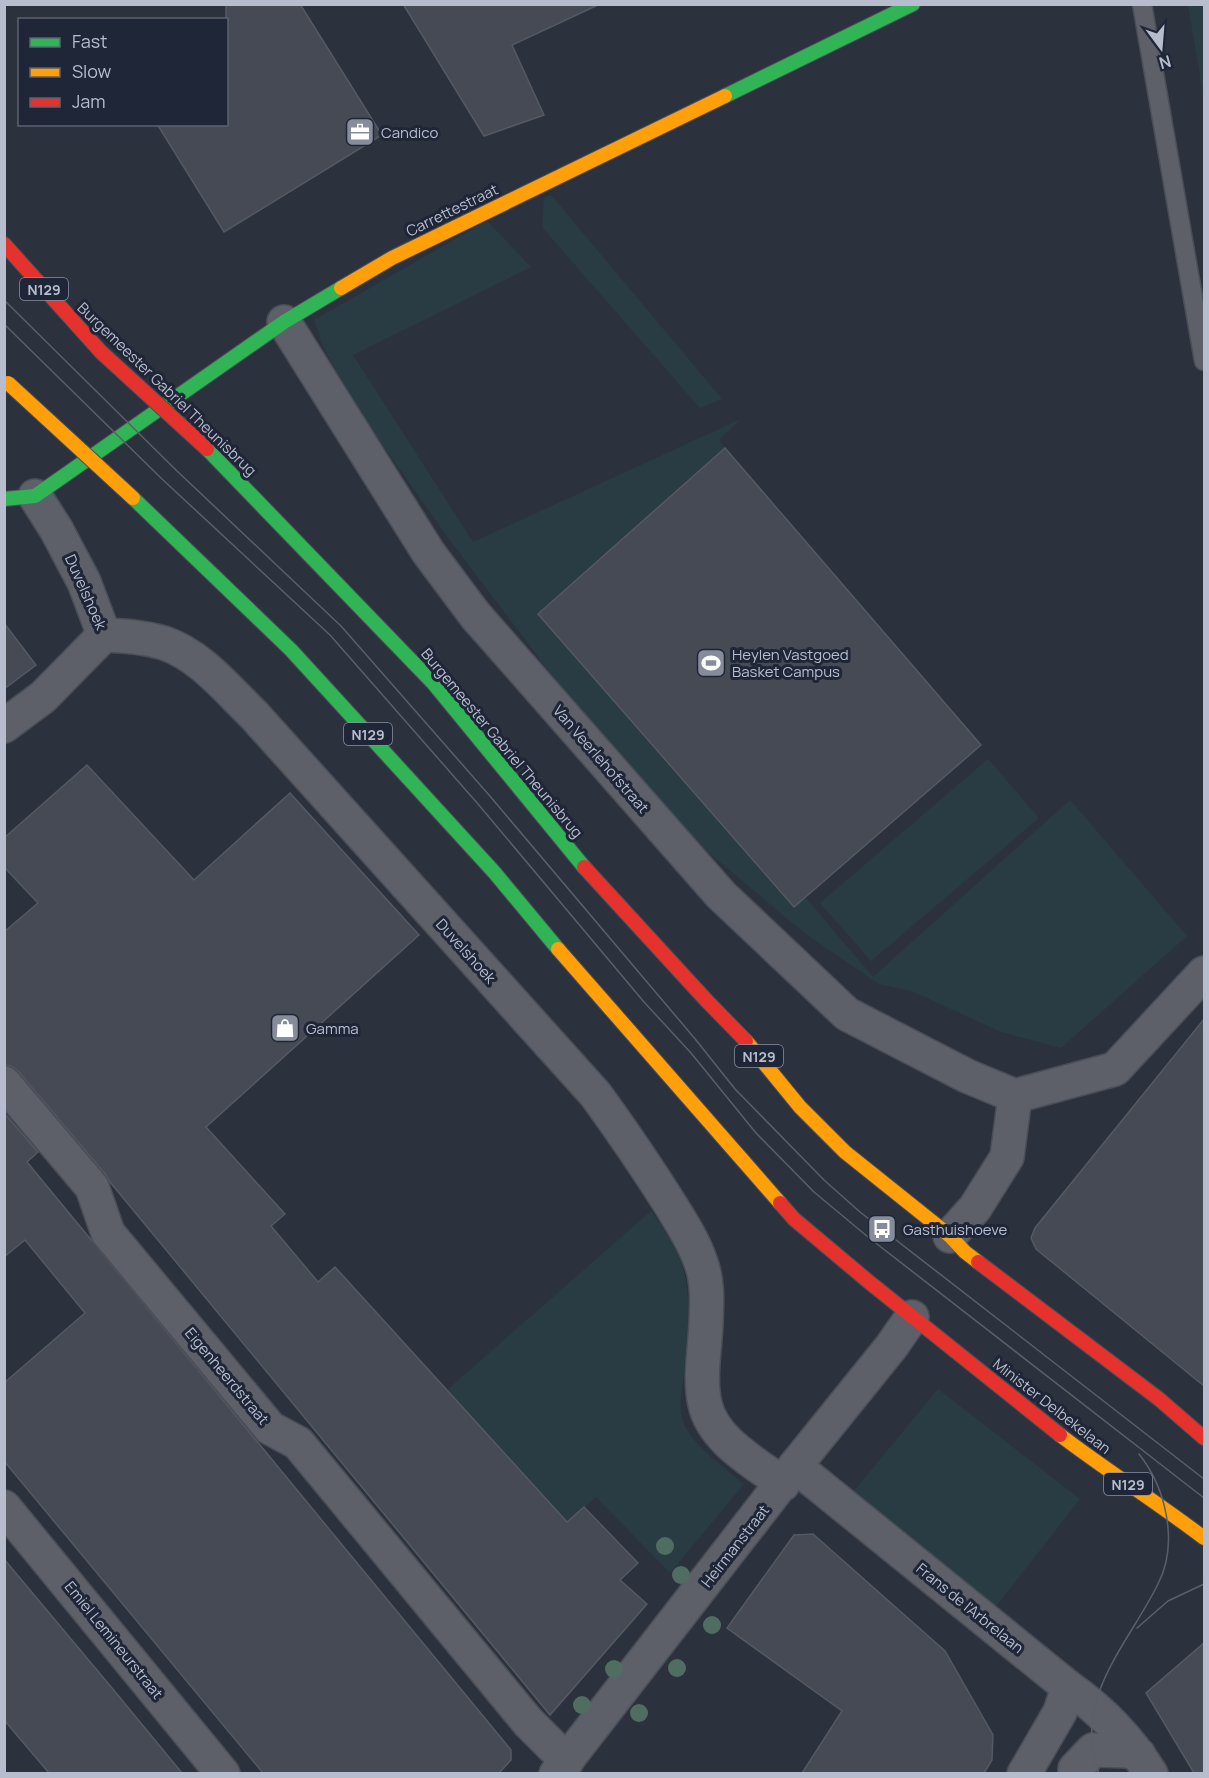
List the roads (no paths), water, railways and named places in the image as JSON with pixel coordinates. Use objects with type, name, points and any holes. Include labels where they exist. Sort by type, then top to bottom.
[{"type":"main road","name":"Carrettestraat","points":[[20,497],[284,322],[392,258],[913,4]]},
{"type":"main road","name":"Burgemeester Gabriel Theunisbrug","points":[[4,244],[101,352],[207,449],[434,684],[580,863],[744,1038],[800,1107],[845,1152],[950,1236]]},
{"type":"main road","name":"N129","points":[[6,382],[133,498],[291,650],[494,873],[587,984],[794,1219],[912,1317]]},
{"type":"main road","name":"N129","points":[[950,1236],[965,1252],[1159,1399],[1204,1438]]},
{"type":"main road","name":"Minister Delbekelaan","points":[[912,1317],[1106,1470],[1166,1508],[1204,1538]]},
{"type":"street","name":"Van Veerlehofstraat","points":[[284,322],[428,552],[475,615],[721,895],[847,1014],[967,1076],[1015,1096]]},
{"type":"street","name":"Duvelshoek","points":[[20,497],[56,529],[84,582],[104,635],[138,637],[166,644],[187,655],[212,675],[254,715],[596,1095],[639,1154],[693,1242],[701,1261],[706,1281],[707,1300],[703,1386],[705,1406],[714,1425],[728,1442],[789,1475]]},
{"type":"street","points":[[4,726],[44,697],[104,635]]},
{"type":"street","points":[[950,1236],[975,1208],[1007,1157],[1015,1096],[1115,1069],[1204,973]]},
{"type":"street","name":"Eigenheerdstraat","points":[[4,1083],[92,1186],[108,1233],[270,1428],[298,1443],[528,1722],[561,1767]]},
{"type":"street","name":"Heirmanstraat","points":[[561,1767],[891,1347],[912,1317]]},
{"type":"street","name":"Frans de l'Arbrelaan","points":[[789,1475],[1099,1710],[1145,1764]]},
{"type":"street","name":"Emiel Lemineurstraat","points":[[4,1508],[224,1773]]},
{"type":"street","points":[[1024,1773],[1060,1712],[1068,1688]]},
{"type":"street","name":"Frans de l'Arbrelaan","points":[[1075,1773],[1075,1769],[1093,1750],[1128,1751],[1145,1764]]},
{"type":"lane","points":[[1142,4],[1204,361]]},
{"type":"tram line","points":[[4,300],[177,471],[341,626],[489,795],[735,1089],[824,1180],[860,1212],[1204,1479]]},
{"type":"tram line","points":[[4,324],[162,479],[330,635],[478,804],[644,1002],[691,1053],[756,1133],[814,1192],[868,1237],[1204,1498]]},
{"type":"tram line","points":[[1099,1774],[1092,1747],[1092,1721],[1097,1697],[1119,1651],[1158,1584],[1168,1551],[1166,1516],[1162,1499],[1156,1483],[1139,1454]]},
{"type":"tram line","points":[[1137,1628],[1168,1601],[1204,1584]]},
{"type":"place","name":"Candico","points":[[360,132]]},
{"type":"place","name":"Heylen Vastgoed Basket Campus","points":[[711,663]]},
{"type":"place","name":"Gamma","points":[[285,1028]]},
{"type":"place","name":"Gasthuishoeve","points":[[882,1229]]}]
